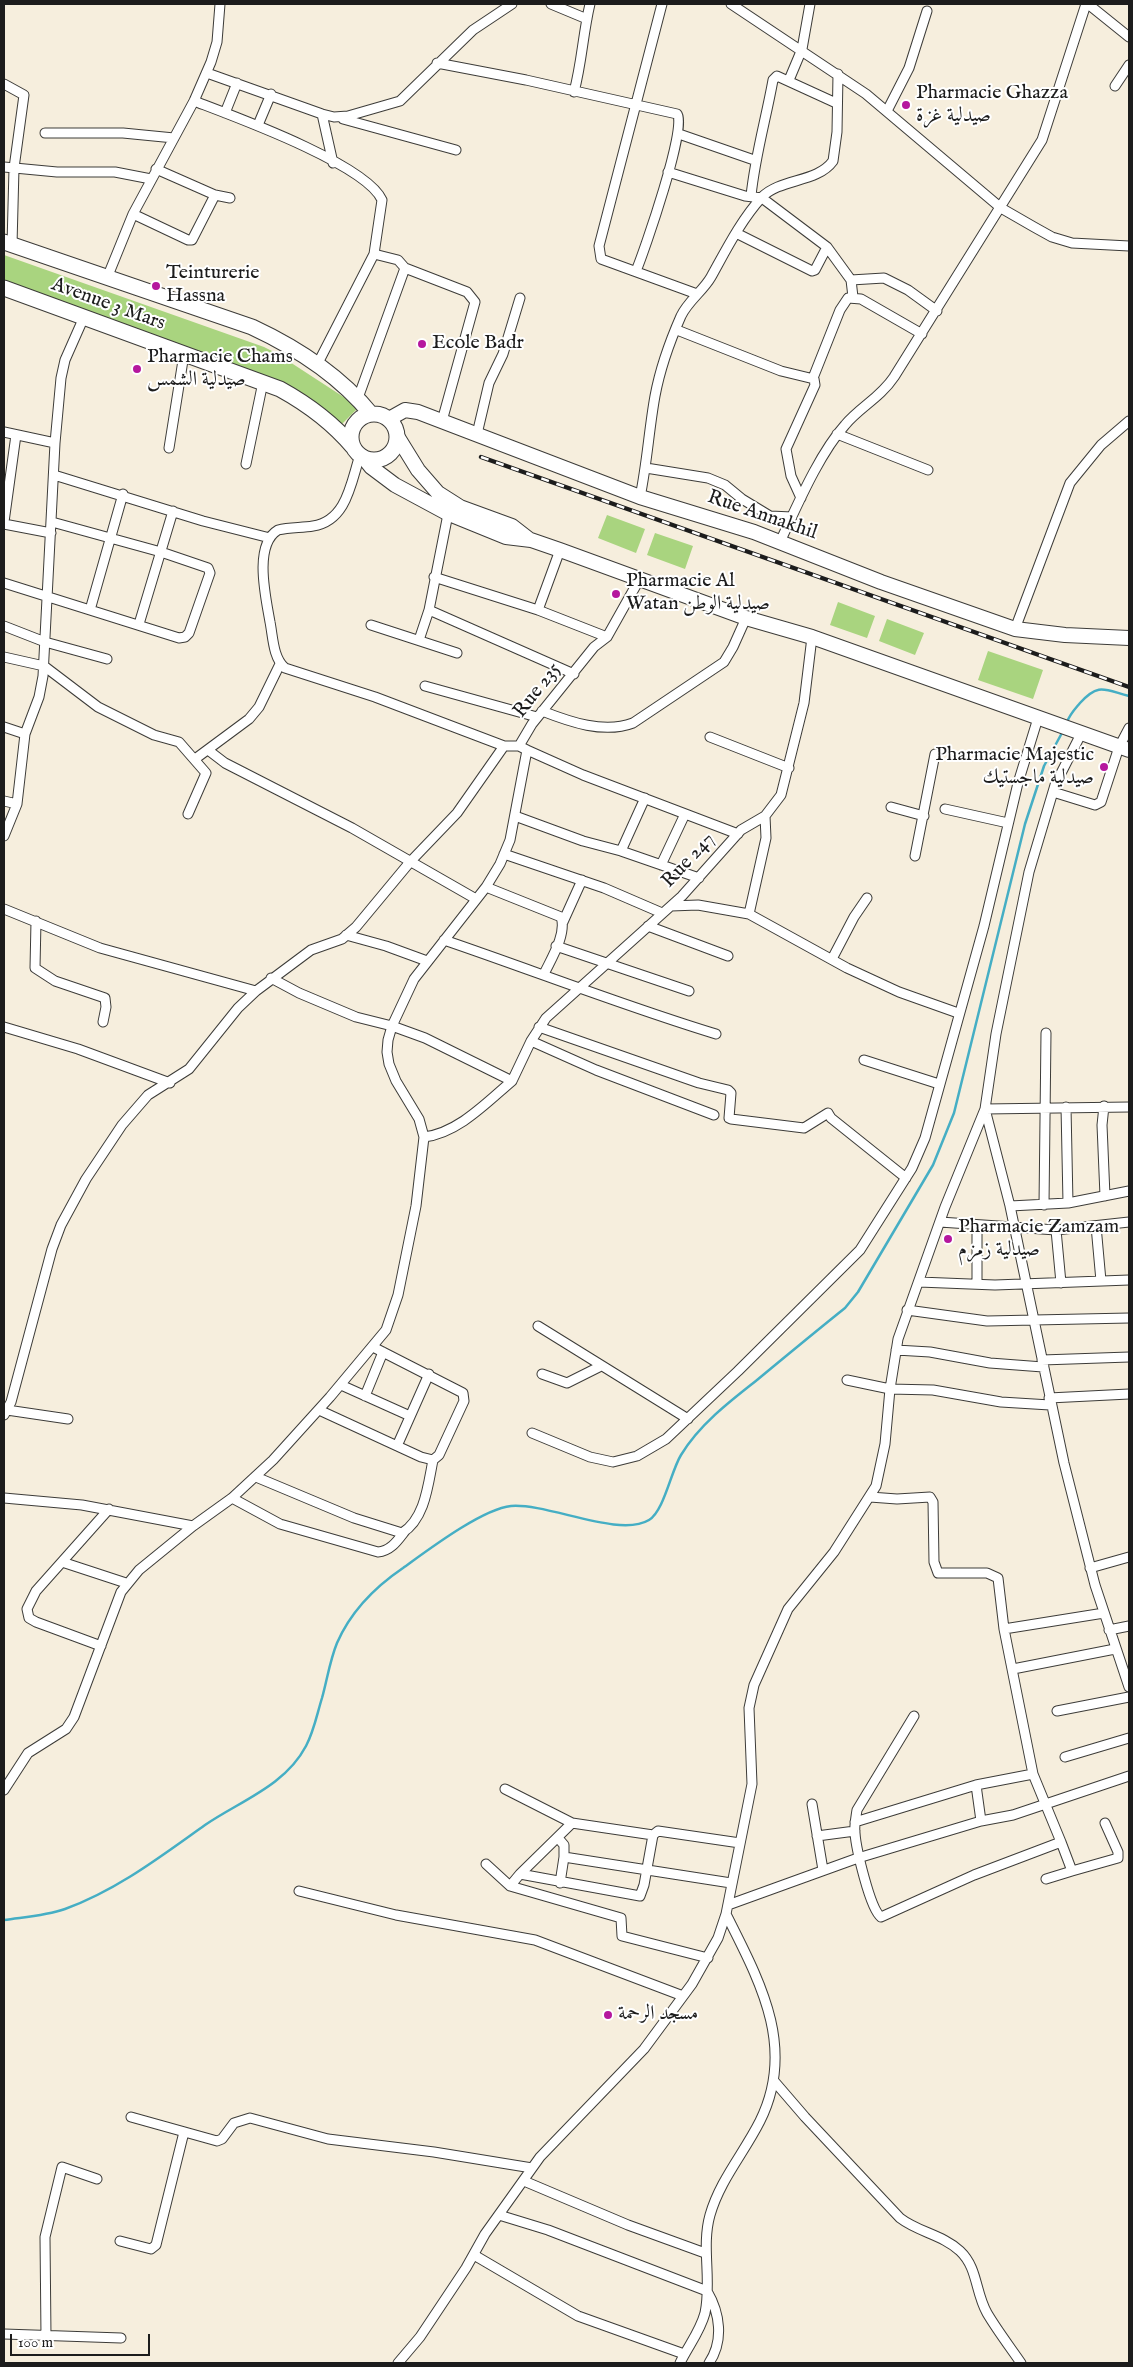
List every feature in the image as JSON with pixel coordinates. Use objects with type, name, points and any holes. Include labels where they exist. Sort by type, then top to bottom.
[{"type":"main road","name":"Avenue 3 Mars","points":[[8,243],[252,328],[292,347],[317,364],[358,398],[371,414]]},
{"type":"main road","name":"Avenue 3 Mars","points":[[4,288],[263,382],[307,404],[338,429],[359,453]]},
{"type":"main road","name":"Rue Annakhil","points":[[389,420],[400,412],[411,410],[640,498],[780,542],[881,582],[1015,629],[1065,635],[1129,638]]},
{"type":"main road","points":[[449,508],[429,483],[397,436],[389,420],[381,415],[371,414],[355,423],[351,435],[359,453],[371,466],[395,485],[449,508],[506,537],[531,540],[746,618],[812,637],[1124,749]]},
{"type":"main road","points":[[359,453],[378,459],[386,456],[392,451],[397,436]]},
{"type":"street","points":[[107,278],[151,179],[194,101],[207,73],[217,42],[220,4]]},
{"type":"street","points":[[551,4],[587,19]]},
{"type":"street","points":[[574,92],[582,63],[590,4]]},
{"type":"street","points":[[662,4],[635,105],[599,255],[601,259],[697,294]]},
{"type":"street","points":[[731,4],[802,49],[887,111],[1001,208],[1062,241],[1088,246],[1129,246]]},
{"type":"street","points":[[789,80],[802,49],[810,4]]},
{"type":"street","points":[[780,542],[801,498],[837,434],[845,424],[886,389],[937,311],[1042,140],[1087,4],[1129,37]]},
{"type":"street","points":[[334,117],[362,113],[400,101],[473,30],[505,5]]},
{"type":"street","points":[[887,111],[909,68],[927,11]]},
{"type":"street","points":[[437,63],[675,112],[680,117],[679,134],[636,271]]},
{"type":"street","points":[[1115,86],[1129,65]]},
{"type":"street","points":[[207,73],[271,94],[322,114],[456,150]]},
{"type":"street","points":[[640,498],[646,468],[655,395],[667,352],[677,330],[681,315],[710,280],[736,233],[762,198],[770,190],[821,171],[830,165],[836,148],[838,74]]},
{"type":"street","points":[[751,196],[754,160],[767,114],[773,80],[777,76],[789,80],[836,103]]},
{"type":"street","points":[[225,113],[237,83]]},
{"type":"street","points":[[4,84],[24,95],[14,168],[8,243]]},
{"type":"street","points":[[258,125],[271,94]]},
{"type":"street","points":[[194,101],[279,133],[362,179],[379,194],[382,200],[374,254],[317,364]]},
{"type":"street","points":[[322,114],[333,163]]},
{"type":"street","points":[[45,133],[123,133],[174,138]]},
{"type":"street","points":[[679,134],[754,160]]},
{"type":"street","points":[[4,167],[57,172],[115,172],[151,179]]},
{"type":"street","points":[[156,170],[216,195],[230,198]]},
{"type":"street","points":[[668,172],[762,198],[827,247],[851,280],[853,297]]},
{"type":"street","points":[[134,214],[188,240],[192,240],[216,195]]},
{"type":"street","points":[[736,233],[812,271],[815,270],[827,247]]},
{"type":"street","points":[[374,254],[398,260],[405,268],[467,292],[475,302],[442,421]]},
{"type":"street","points":[[358,398],[405,268]]},
{"type":"street","points":[[851,280],[884,278],[908,290],[937,311]]},
{"type":"street","points":[[801,498],[791,476],[786,449],[815,385],[813,378],[842,304],[848,298],[853,297],[922,334]]},
{"type":"street","points":[[477,434],[490,383],[504,354],[520,298]]},
{"type":"street","points":[[4,836],[16,804],[25,734],[39,697],[44,666],[56,443],[65,360],[84,317]]},
{"type":"street","points":[[677,330],[781,371],[813,378]]},
{"type":"street","points":[[169,448],[184,354]]},
{"type":"street","points":[[246,464],[263,382]]},
{"type":"street","points":[[1015,629],[1070,483],[1101,445],[1129,421]]},
{"type":"street","points":[[4,432],[56,443]]},
{"type":"street","points":[[837,434],[928,470]]},
{"type":"street","points":[[16,435],[4,523],[51,533]]},
{"type":"street","points":[[68,1419],[5,1413],[49,1257],[61,1225],[86,1179],[122,1125],[148,1095],[170,1083],[189,1069],[238,1008],[256,990],[311,950],[338,941],[362,922],[410,862],[456,813],[504,746],[375,697],[286,668],[280,664],[276,655],[264,580],[264,554],[270,538],[278,530],[314,526],[333,519],[344,505],[359,453]]},
{"type":"street","points":[[646,468],[708,478],[725,485],[749,504],[770,516],[792,517]]},
{"type":"street","points":[[54,475],[270,538]]},
{"type":"street","points":[[90,610],[112,538],[122,494]]},
{"type":"street","points":[[419,640],[429,610],[449,508]]},
{"type":"street","points":[[140,624],[173,511]]},
{"type":"street","points":[[4,583],[48,598],[140,624],[179,638],[185,638],[189,633],[210,573],[204,565],[52,522]]},
{"type":"street","points":[[538,610],[560,550]]},
{"type":"street","points":[[434,577],[538,610],[607,637]]},
{"type":"street","name":"Rue 235","points":[[504,746],[523,748],[540,714],[594,647],[607,637],[639,580]]},
{"type":"street","points":[[429,610],[574,674]]},
{"type":"street","points":[[425,686],[603,728],[616,728],[633,724],[724,662],[734,647],[746,618]]},
{"type":"street","points":[[371,625],[457,653]]},
{"type":"street","points":[[4,626],[45,642],[108,659]]},
{"type":"street","name":"Rue 247","points":[[512,1081],[530,1041],[539,1027],[579,987],[699,878],[738,834],[752,822],[765,816],[781,795],[804,703],[812,637]]},
{"type":"street","points":[[4,657],[44,666],[98,707],[154,735],[179,742],[195,758],[206,773],[188,814]]},
{"type":"street","points":[[195,758],[249,719],[258,708],[280,664]]},
{"type":"street","points":[[532,1433],[590,1457],[613,1462],[625,1461],[649,1450],[666,1439],[688,1419],[848,1263],[872,1234],[906,1178],[925,1138],[958,1013],[984,926],[1018,783],[1038,718]]},
{"type":"street","points":[[4,727],[25,734]]},
{"type":"street","points":[[1053,792],[1095,805],[1101,802],[1124,749],[1129,728]]},
{"type":"street","points":[[398,2363],[417,2342],[499,2215],[532,2168],[548,2147],[629,2066],[683,1996],[708,1958],[718,1938],[727,1909],[752,1784],[749,1708],[754,1685],[788,1609],[826,1564],[870,1497],[880,1474],[896,1350],[907,1310],[985,1109],[996,1034],[1029,872],[1053,792],[1077,732]]},
{"type":"street","points":[[710,737],[789,768]]},
{"type":"street","points":[[4,1790],[28,1753],[66,1729],[69,1725],[126,1584],[138,1570],[232,1498],[256,1477],[373,1348],[392,1317],[416,1206],[424,1137],[419,1118],[396,1081],[389,1064],[387,1052],[392,1026],[414,979],[486,887],[504,854],[515,816],[523,748],[738,834]]},
{"type":"street","points":[[208,750],[224,764],[344,824],[476,898]]},
{"type":"street","points":[[915,856],[935,754]]},
{"type":"street","points":[[621,851],[645,798]]},
{"type":"street","points":[[4,801],[16,804]]},
{"type":"street","points":[[891,807],[924,816]]},
{"type":"street","points":[[945,809],[1008,823]]},
{"type":"street","points":[[661,866],[685,814]]},
{"type":"street","points":[[515,816],[583,841],[621,851],[699,878]]},
{"type":"street","points":[[749,914],[766,838],[765,816]]},
{"type":"street","points":[[504,854],[582,880],[662,913]]},
{"type":"street","points":[[544,974],[556,946],[563,922],[582,880]]},
{"type":"street","points":[[486,887],[557,914],[563,922]]},
{"type":"street","points":[[832,959],[854,917],[867,898]]},
{"type":"street","points":[[670,906],[698,905],[749,914],[832,959],[899,992],[958,1013]]},
{"type":"street","points":[[4,909],[100,948],[256,990]]},
{"type":"street","points":[[36,921],[35,968],[55,981],[105,998],[106,1007],[103,1022]]},
{"type":"street","points":[[648,926],[728,956]]},
{"type":"street","points":[[346,935],[386,946],[427,961]]},
{"type":"street","points":[[444,940],[544,974],[643,1012],[716,1034]]},
{"type":"street","points":[[556,946],[689,991]]},
{"type":"street","points":[[270,978],[356,1017],[392,1026],[439,1044],[512,1081],[449,1130],[437,1136],[424,1137]]},
{"type":"street","points":[[4,1027],[78,1049],[170,1083]]},
{"type":"street","points":[[539,1027],[699,1083],[728,1090],[731,1093],[729,1118],[731,1120],[804,1128],[828,1113],[831,1118],[906,1178]]},
{"type":"street","points":[[1044,1205],[1046,1033]]},
{"type":"street","points":[[530,1041],[596,1070],[714,1115]]},
{"type":"street","points":[[864,1060],[939,1084]]},
{"type":"street","points":[[1104,1106],[1102,1125],[1105,1196]]},
{"type":"street","points":[[985,1109],[1129,1106]]},
{"type":"street","points":[[1066,1107],[1068,1203]]},
{"type":"street","points":[[985,1109],[1010,1206],[1050,1401],[1090,1568],[1115,1649],[1125,1666],[1129,1687]]},
{"type":"street","points":[[1010,1206],[1068,1203],[1129,1191]]},
{"type":"street","points":[[940,1222],[1015,1229],[1056,1230],[1129,1222]]},
{"type":"street","points":[[977,1225],[977,1284]]},
{"type":"street","points":[[1096,1226],[1101,1281]]},
{"type":"street","points":[[1056,1230],[1061,1283]]},
{"type":"street","points":[[919,1282],[1027,1284],[1129,1280]]},
{"type":"street","points":[[907,1310],[987,1321],[1035,1322],[1129,1318]]},
{"type":"street","points":[[538,1326],[688,1419]]},
{"type":"street","points":[[232,1498],[280,1524],[378,1552],[383,1552],[394,1544],[419,1513],[433,1460],[442,1451],[465,1396],[460,1390],[373,1348]]},
{"type":"street","points":[[896,1350],[930,1352],[990,1363],[1043,1364],[1129,1357]]},
{"type":"street","points":[[365,1396],[383,1352]]},
{"type":"street","points":[[542,1374],[567,1383],[601,1366]]},
{"type":"street","points":[[397,1446],[429,1374]]},
{"type":"street","points":[[846,1380],[890,1388],[933,1390],[1001,1402],[1050,1401],[1129,1394]]},
{"type":"street","points":[[341,1385],[410,1416]]},
{"type":"street","points":[[318,1410],[397,1446],[433,1460]]},
{"type":"street","points":[[256,1477],[387,1530],[402,1533],[405,1531]]},
{"type":"street","points":[[870,1497],[897,1499],[924,1496],[932,1499],[936,1571],[941,1575],[981,1573],[997,1576],[1004,1628],[1033,1774],[1072,1871]]},
{"type":"street","points":[[4,1498],[108,1509],[193,1526]]},
{"type":"street","points":[[101,1646],[36,1622],[27,1614],[29,1602],[108,1509]]},
{"type":"street","points":[[1090,1568],[1129,1557]]},
{"type":"street","points":[[62,1562],[126,1584]]},
{"type":"street","points":[[1004,1628],[1104,1613]]},
{"type":"street","points":[[1109,1630],[1129,1626]]},
{"type":"street","points":[[1013,1669],[1115,1649]]},
{"type":"street","points":[[1057,1711],[1129,1697]]},
{"type":"street","points":[[914,1716],[858,1810],[855,1826],[858,1858],[875,1909],[881,1917],[974,1875],[1061,1842]]},
{"type":"street","points":[[1065,1758],[1129,1738]]},
{"type":"street","points":[[817,1836],[855,1826],[976,1785],[1033,1774]]},
{"type":"street","points":[[727,1909],[823,1870],[858,1858],[981,1821],[1046,1804],[1129,1776]]},
{"type":"street","points":[[976,1785],[981,1821]]},
{"type":"street","points":[[505,1789],[572,1823],[653,1835]]},
{"type":"street","points":[[812,1804],[823,1870]]},
{"type":"street","points":[[510,1886],[572,1823]]},
{"type":"street","points":[[1046,1879],[1118,1858],[1118,1852],[1105,1823]]},
{"type":"street","points":[[520,1874],[560,1883],[640,1896],[642,1894],[653,1835],[658,1831],[740,1843]]},
{"type":"street","points":[[558,1838],[564,1846],[560,1883]]},
{"type":"street","points":[[564,1856],[731,1882]]},
{"type":"street","points":[[486,1864],[510,1886],[620,1918],[622,1936],[708,1958]]},
{"type":"street","points":[[299,1891],[396,1915],[535,1940],[683,1996]]},
{"type":"street","points":[[474,2255],[578,2316],[682,2359],[701,2325],[707,2291],[705,2254],[707,2229],[713,2205],[760,2122],[774,2081],[775,2048],[766,2000],[727,1909]]},
{"type":"street","points":[[774,2081],[805,2117],[900,2218],[919,2230],[949,2242],[966,2258],[972,2265],[986,2311],[1021,2363]]},
{"type":"street","points":[[131,2117],[220,2140],[234,2123],[250,2118],[328,2139],[434,2152],[532,2168]]},
{"type":"street","points":[[120,2241],[150,2249],[156,2245],[184,2132]]},
{"type":"street","points":[[46,2336],[45,2237],[62,2167],[97,2179]]},
{"type":"street","points":[[524,2181],[628,2225],[705,2254]]},
{"type":"street","points":[[499,2215],[548,2230],[707,2291],[714,2302],[718,2320],[716,2349],[709,2363]]},
{"type":"street","points":[[4,2334],[121,2338]]},
{"type":"green space","points":[[4,255],[264,347],[359,407],[341,425],[313,403],[4,284]]},
{"type":"green space","points":[[607,515],[645,529],[636,553],[598,538]]},
{"type":"green space","points":[[655,533],[693,546],[685,569],[647,555]]},
{"type":"green space","points":[[838,602],[875,616],[867,638],[830,625]]},
{"type":"green space","points":[[887,619],[924,633],[915,655],[879,641]]},
{"type":"green space","points":[[988,651],[1043,670],[1033,699],[978,680]]},
{"type":"waterway","points":[[1067,722],[1080,703],[1092,692],[1103,689],[1129,696]]},
{"type":"waterway","points":[[4,1920],[42,1915],[65,1909],[120,1883],[205,1825],[261,1791],[286,1772],[297,1760],[309,1740],[324,1691],[330,1663],[337,1643],[349,1620],[383,1583],[456,1531],[485,1514],[511,1506],[544,1509],[602,1523],[620,1525],[636,1524],[649,1520],[663,1500],[681,1455],[706,1424],[736,1396],[845,1308],[858,1292],[933,1165],[954,1113],[1025,824],[1044,766],[1063,731]]},
{"type":"railway","points":[[481,457],[1129,687]]},
{"type":"place","name":"Pharmacie Ghazza صيدلية غزة","points":[[906,105]]},
{"type":"place","name":"Teinturerie Hassna","points":[[156,286]]},
{"type":"place","name":"Ecole Badr","points":[[422,344]]},
{"type":"place","name":"Pharmacie Chams صيدلية الشمس","points":[[137,369]]},
{"type":"place","name":"Pharmacie Al Watan صيدلية الوطن","points":[[616,594]]},
{"type":"place","name":"Pharmacie Majestic صيدلية ماجستيك","points":[[1104,767]]},
{"type":"place","name":"Pharmacie Zamzam صيدلية زمزم","points":[[948,1239]]},
{"type":"place","name":"مسجد الرحمة","points":[[608,2015]]}]
